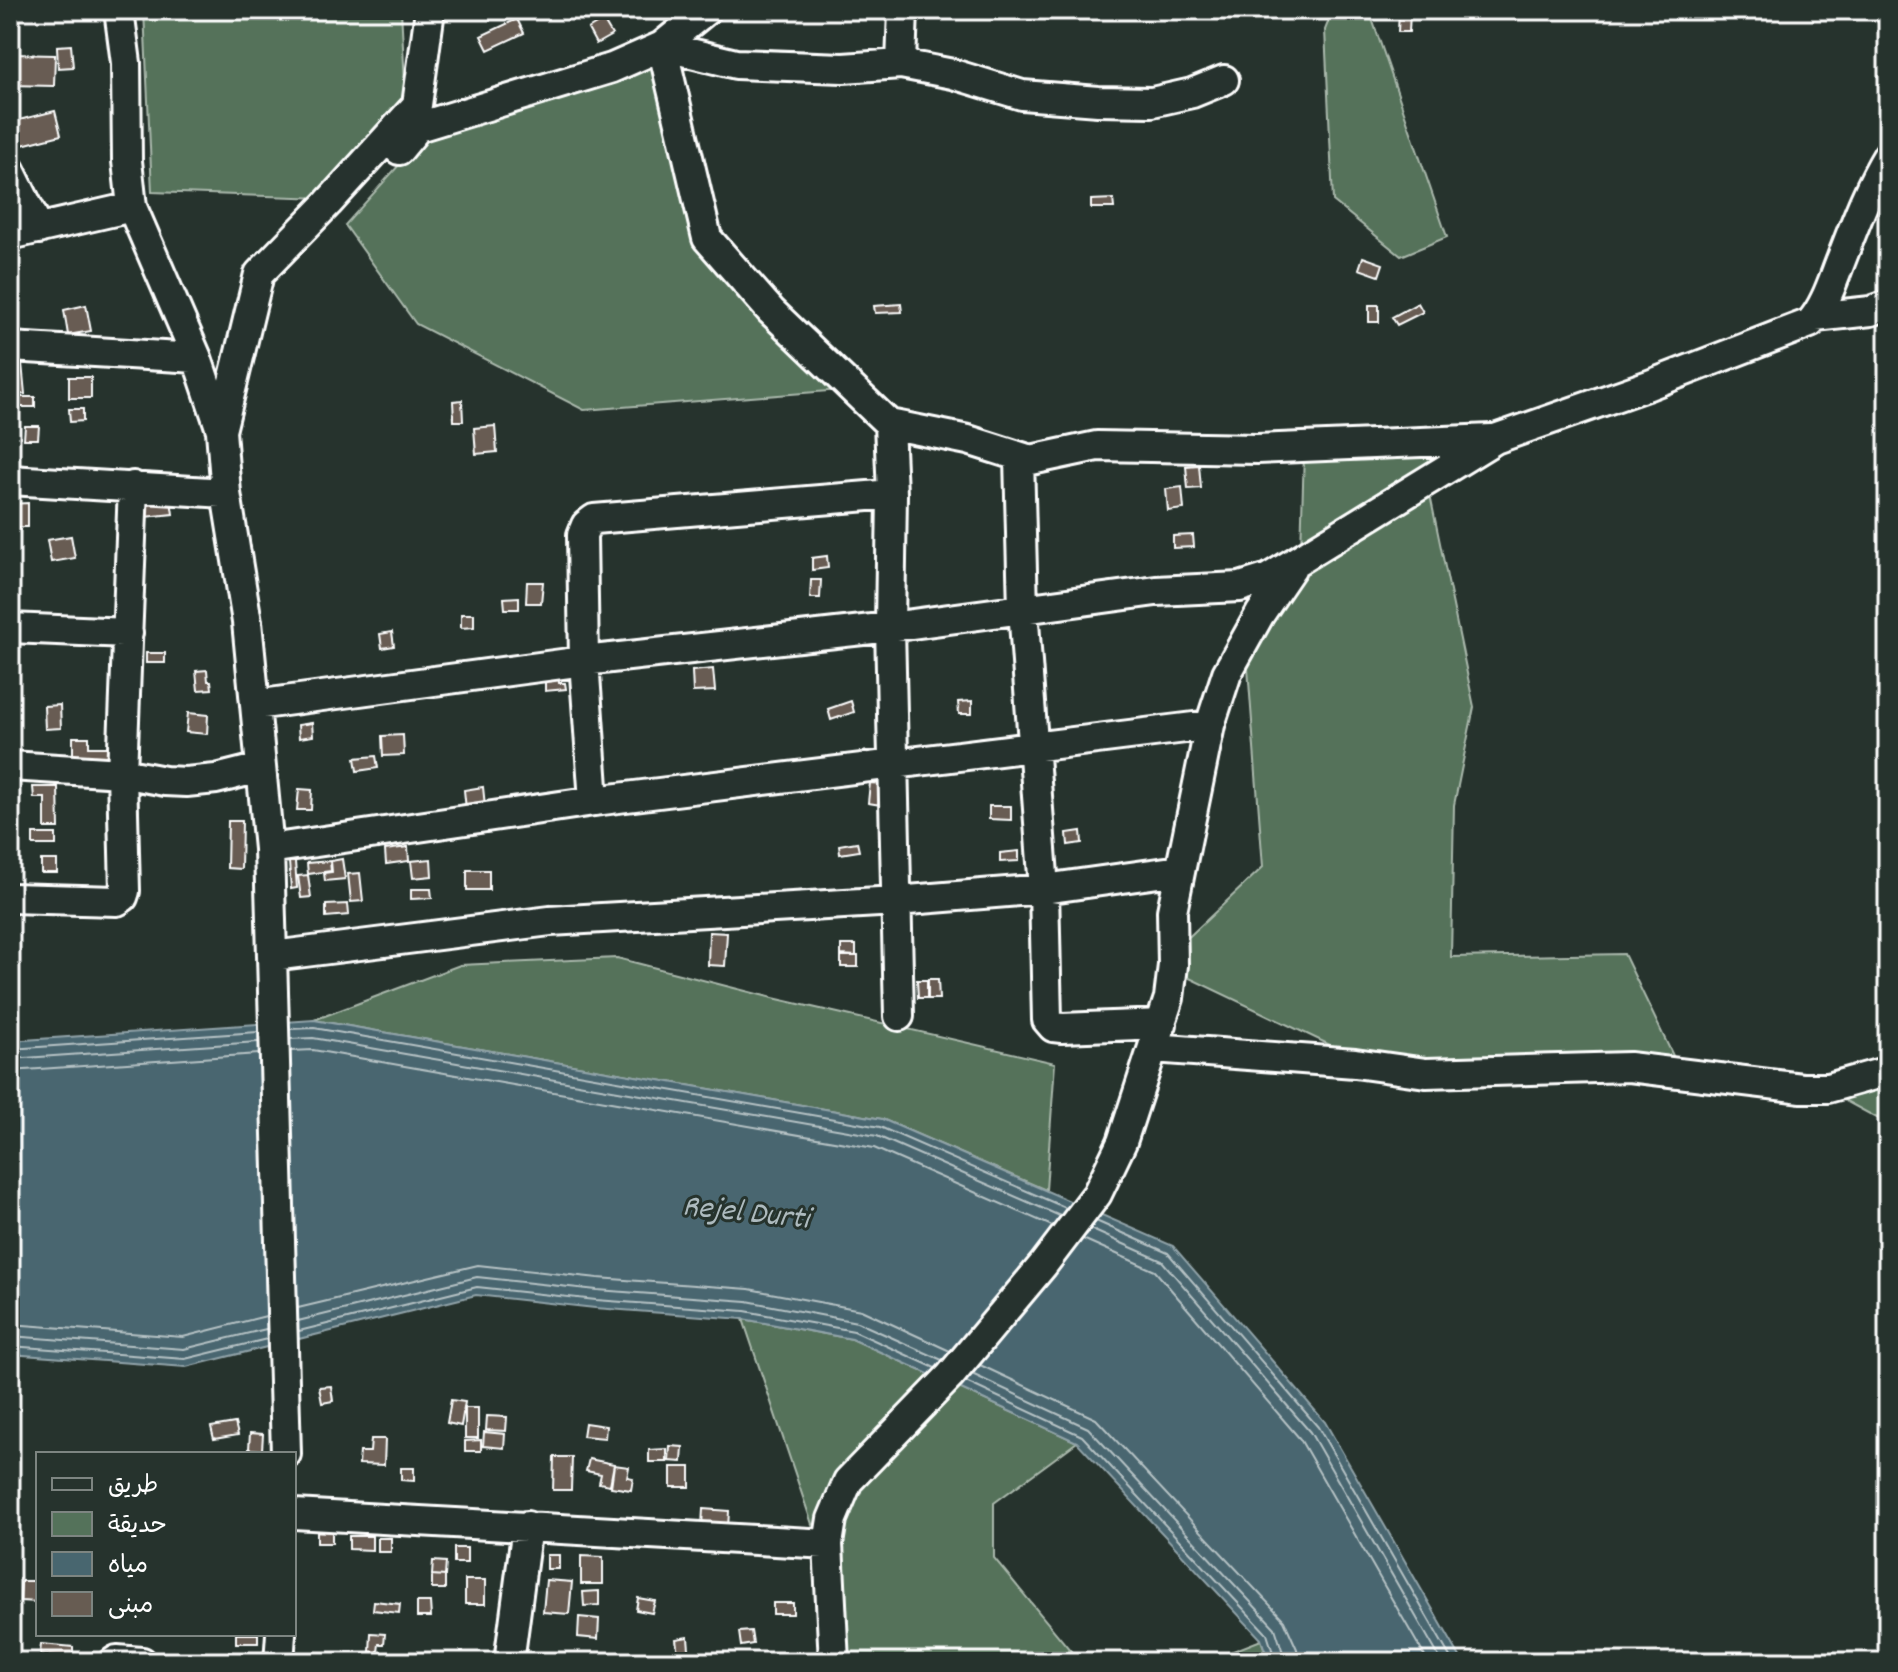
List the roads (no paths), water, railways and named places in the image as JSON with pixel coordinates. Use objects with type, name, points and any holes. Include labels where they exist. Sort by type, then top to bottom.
[{"type":"street","points":[[119,10],[126,63],[127,161],[132,207],[197,358],[221,431],[226,493],[247,622],[269,849],[286,1452]]},
{"type":"street","points":[[221,431],[259,274],[417,105],[430,10]]},
{"type":"street","points":[[259,274],[344,214],[418,127],[612,68],[662,46],[706,10]]},
{"type":"street","points":[[901,64],[903,10]]},
{"type":"street","points":[[662,46],[736,64],[843,68],[901,64],[953,74],[1022,95],[1098,101],[1152,102],[1192,93],[1224,80]]},
{"type":"street","points":[[662,46],[707,238],[771,311],[889,424],[968,440],[1019,458],[1046,459],[1097,446],[1257,449],[1495,439]]},
{"type":"street","points":[[255,705],[1156,591],[1240,587],[1269,578],[1495,439],[1649,385],[1810,323],[1871,182],[1888,155]]},
{"type":"street","points":[[10,170],[39,229]]},
{"type":"street","points":[[10,235],[132,207]]},
{"type":"street","points":[[1815,317],[1871,311],[1888,305]]},
{"type":"street","points":[[10,347],[197,358]]},
{"type":"street","points":[[889,424],[892,494],[890,627],[899,1016]]},
{"type":"street","points":[[1019,458],[1023,609],[1044,889],[1047,1020],[1053,1027],[1158,1036],[1426,1073],[1629,1067],[1802,1088],[1828,1088],[1888,1071]]},
{"type":"street","points":[[10,480],[226,493]]},
{"type":"street","points":[[10,898],[117,901],[125,891],[122,773],[133,486]]},
{"type":"street","points":[[594,801],[584,661],[582,535],[586,525],[594,519],[892,494]]},
{"type":"street","points":[[834,1662],[828,1544],[832,1519],[848,1481],[950,1376],[1043,1265],[1097,1194],[1122,1142],[1169,998],[1173,965],[1172,911],[1210,725],[1227,673],[1260,614],[1297,561]]},
{"type":"street","points":[[10,628],[128,633]]},
{"type":"street","points":[[269,849],[594,801],[1210,725]]},
{"type":"street","points":[[10,766],[122,773],[186,782],[216,779],[260,768]]},
{"type":"street","points":[[273,956],[550,921],[896,901],[1044,889],[1180,870]]},
{"type":"street","points":[[296,1514],[828,1544]]},
{"type":"street","points":[[509,1662],[527,1526]]},
{"type":"street","points":[[279,1662],[281,1636]]},
{"type":"street","points":[[114,1662],[142,1662]]},
{"type":"water","name":"Rejel Durti","points":[[314,1020],[882,1119],[1173,1246],[1325,1422],[1463,1662],[1269,1662],[1261,1639],[1077,1442],[852,1339],[743,1319],[476,1295],[186,1367],[10,1354],[10,1041]]}]
